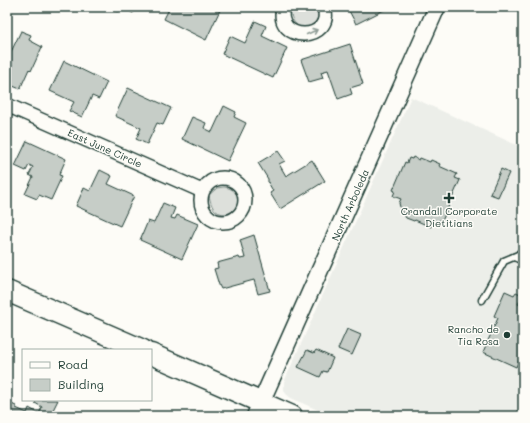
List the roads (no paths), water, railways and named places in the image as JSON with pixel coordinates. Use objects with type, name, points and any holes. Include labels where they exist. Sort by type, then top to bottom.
[{"type":"main road","points":[[7,291],[141,349]]},
{"type":"main road","points":[[152,355],[258,409],[292,416]]},
{"type":"street","points":[[284,7],[283,18],[286,25],[298,34],[305,35],[312,33],[322,24],[325,17],[324,7]]},
{"type":"street","name":"North Arboleda","points":[[258,409],[437,7]]},
{"type":"street","name":"East June Circle","points":[[7,105],[202,192]]},
{"type":"lane","points":[[482,300],[504,261],[523,250]]},
{"type":"lane","points":[[514,256],[523,261]]},
{"type":"place","name":"Crandall Corporate Dietitians","points":[[449,198]]},
{"type":"place","name":"Rancho de Tia Rosa","points":[[507,335]]}]
